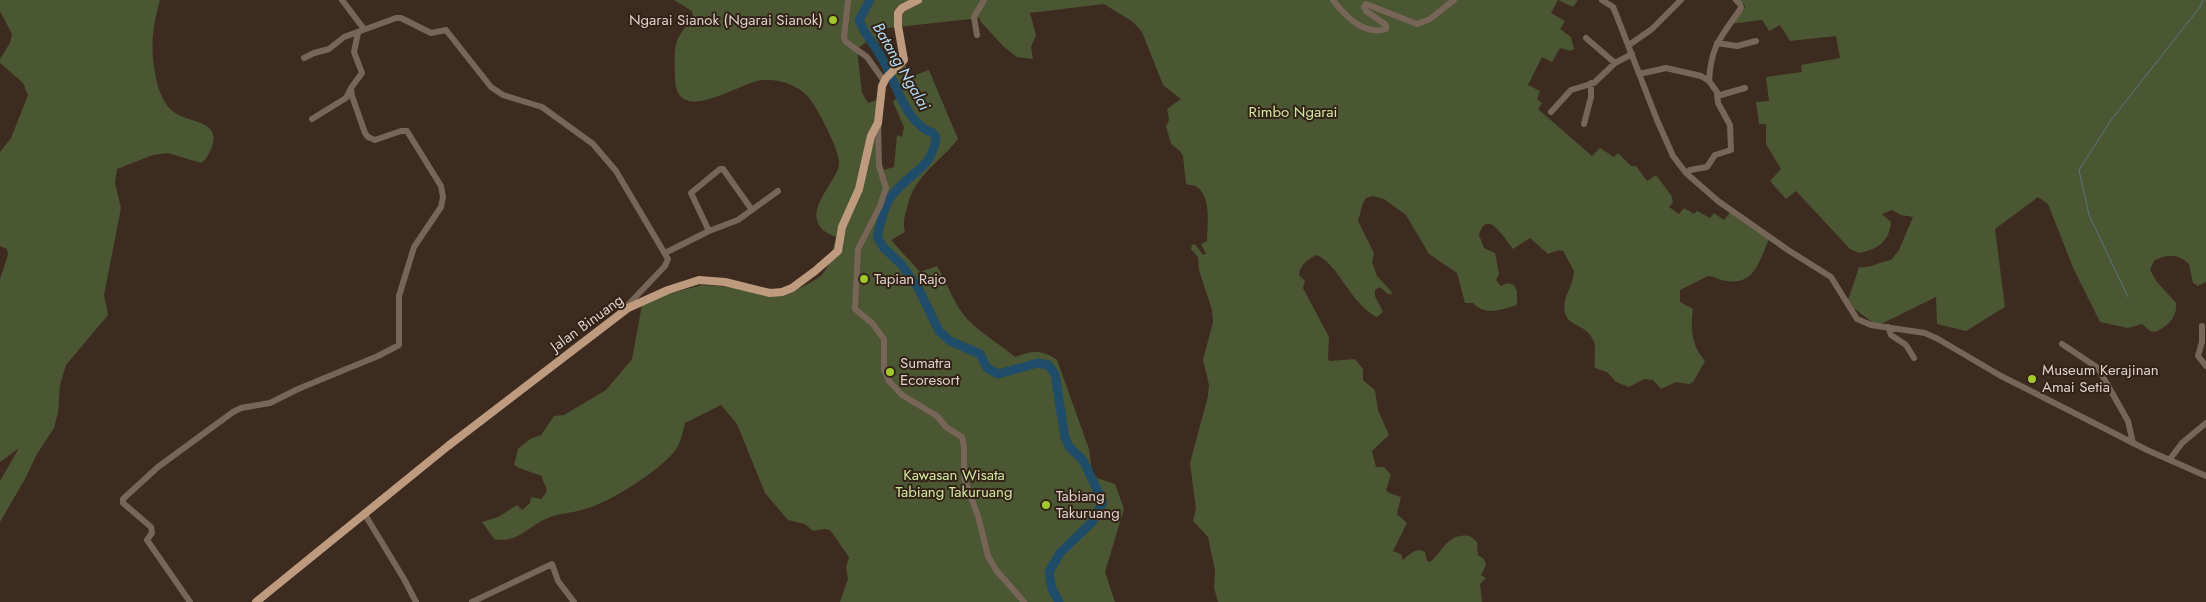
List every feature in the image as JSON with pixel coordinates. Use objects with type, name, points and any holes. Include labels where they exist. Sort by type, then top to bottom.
[{"type":"main road","points":[[885,80],[904,60],[897,16],[902,8],[918,0]]},
{"type":"main road","name":"Jalan Binuang","points":[[256,602],[305,564],[364,513],[618,315],[668,290],[699,280],[725,282],[770,293],[782,292],[792,288],[838,251],[842,227],[859,189],[871,136],[878,123],[880,94],[885,80]]},
{"type":"street","points":[[312,119],[346,98],[362,74],[354,52],[361,31],[342,0]]},
{"type":"street","points":[[848,0],[844,38],[846,42],[867,57],[885,80]]},
{"type":"street","points":[[977,35],[974,17],[984,0]]},
{"type":"street","points":[[1333,0],[1357,25],[1381,30],[1386,29],[1386,25],[1366,11],[1364,7],[1366,4],[1417,24],[1430,19],[1454,0]]},
{"type":"street","points":[[1602,0],[1613,3],[1639,74],[1673,156],[1686,173],[1718,201],[1788,250],[1831,277],[1857,319],[1871,325],[1925,334],[1938,339],[2001,376],[2133,443],[2206,476]]},
{"type":"street","points":[[1629,45],[1652,29],[1681,0]]},
{"type":"street","points":[[1709,81],[1710,60],[1717,43],[1741,8],[1736,0]]},
{"type":"street","points":[[304,58],[314,52],[329,49],[344,37],[396,18],[401,18],[431,33],[446,30],[491,87],[503,95],[542,107],[593,144],[616,171],[668,258],[665,266],[618,315]]},
{"type":"street","points":[[1586,38],[1615,63]]},
{"type":"street","points":[[1717,43],[1737,46],[1756,41]]},
{"type":"street","points":[[1551,112],[1571,90],[1597,81],[1615,63],[1632,54]]},
{"type":"street","points":[[1639,74],[1666,68],[1701,76],[1709,81],[1717,96],[1718,103],[1730,125],[1731,150],[1715,155],[1707,167],[1690,170],[1686,173]]},
{"type":"street","points":[[1584,124],[1591,97],[1591,83]]},
{"type":"street","points":[[190,602],[147,540],[152,533],[151,527],[123,503],[124,497],[158,467],[232,412],[241,408],[270,403],[399,345],[399,296],[414,247],[441,207],[443,197],[437,179],[407,131],[401,131],[379,140],[368,137],[352,96],[351,88]]},
{"type":"street","points":[[1717,96],[1745,88]]},
{"type":"street","points":[[878,123],[878,166],[886,188],[880,206],[858,249],[855,309],[872,323],[884,339],[884,370],[892,385],[902,395],[937,416],[946,427],[962,437],[964,447],[964,478],[978,516],[988,556],[996,570],[1024,602]]},
{"type":"street","points":[[709,231],[691,194],[720,169],[723,169],[728,175],[752,210]]},
{"type":"street","points":[[665,253],[709,231],[738,220],[778,191]]},
{"type":"street","points":[[2202,326],[2202,342],[2198,356],[2206,366]]},
{"type":"street","points":[[1888,327],[1891,335],[1906,345],[1914,358]]},
{"type":"street","points":[[2062,344],[2098,368],[2128,422],[2133,443]]},
{"type":"street","points":[[2170,459],[2182,443],[2206,423]]},
{"type":"street","points":[[364,513],[416,602]]},
{"type":"street","points":[[472,602],[552,564],[560,584],[574,602]]},
{"type":"green space","points":[[0,0],[160,0],[154,25],[153,43],[158,87],[162,97],[174,112],[208,127],[214,138],[210,152],[201,163],[168,153],[153,155],[117,169],[115,183],[121,208],[104,295],[108,315],[66,365],[60,385],[58,413],[54,428],[37,454],[0,522],[0,481],[19,448],[0,462],[0,279],[8,255],[7,249],[0,246],[0,152],[11,138],[28,95],[23,83],[0,63],[0,59],[10,43],[12,34],[0,11]]},
{"type":"green space","points":[[674,0],[1558,0],[1551,13],[1565,21],[1560,29],[1571,37],[1574,49],[1570,51],[1560,48],[1552,62],[1542,57],[1528,85],[1540,91],[1537,99],[1542,103],[1538,109],[1592,156],[1600,148],[1614,157],[1618,153],[1631,166],[1636,166],[1647,181],[1656,175],[1671,195],[1673,202],[1669,207],[1679,214],[1684,208],[1694,214],[1697,211],[1710,218],[1714,213],[1724,220],[1732,210],[1769,239],[1758,264],[1748,277],[1733,281],[1708,276],[1680,290],[1680,302],[1693,309],[1693,337],[1697,349],[1705,361],[1693,382],[1689,384],[1676,382],[1661,389],[1653,380],[1644,379],[1629,387],[1616,382],[1607,372],[1595,368],[1594,341],[1586,330],[1570,321],[1565,313],[1566,297],[1574,271],[1563,251],[1559,250],[1548,254],[1530,238],[1513,249],[1496,228],[1487,224],[1482,227],[1479,235],[1484,248],[1495,253],[1499,274],[1496,280],[1501,286],[1507,283],[1514,285],[1517,291],[1517,305],[1494,311],[1483,310],[1473,303],[1465,303],[1457,273],[1429,254],[1406,215],[1384,199],[1373,196],[1366,198],[1358,221],[1374,253],[1372,262],[1377,276],[1392,294],[1388,294],[1380,287],[1375,290],[1375,296],[1383,312],[1377,317],[1368,311],[1360,304],[1325,260],[1317,255],[1305,263],[1299,275],[1305,281],[1303,288],[1329,337],[1328,359],[1330,361],[1355,359],[1363,369],[1363,380],[1375,390],[1378,410],[1389,435],[1372,451],[1376,467],[1384,467],[1391,475],[1386,490],[1401,497],[1397,514],[1407,523],[1393,551],[1401,554],[1403,560],[1419,550],[1425,552],[1427,561],[1430,562],[1451,540],[1456,537],[1470,536],[1477,542],[1478,555],[1484,559],[1486,565],[1481,575],[1486,578],[1480,584],[1482,602],[1218,602],[1214,588],[1215,570],[1208,537],[1193,521],[1196,509],[1190,463],[1208,396],[1209,385],[1203,360],[1213,322],[1212,310],[1199,270],[1198,257],[1191,249],[1192,245],[1195,244],[1203,255],[1206,254],[1201,244],[1207,241],[1207,205],[1202,192],[1197,187],[1186,184],[1183,156],[1171,144],[1166,126],[1169,120],[1167,109],[1181,99],[1163,85],[1142,32],[1133,22],[1104,4],[1030,13],[1036,35],[1031,47],[1033,59],[1017,57],[1004,47],[980,21],[980,18],[879,29],[883,48],[873,37],[857,49],[862,93],[868,103],[883,98],[880,158],[884,170],[894,167],[897,135],[902,137],[904,127],[893,102],[899,95],[891,74],[904,61],[910,77],[929,70],[958,139],[918,183],[913,191],[906,212],[905,232],[891,240],[920,272],[937,266],[955,301],[968,320],[1015,357],[1036,352],[1052,356],[1057,360],[1089,449],[1092,472],[1097,478],[1115,484],[1124,509],[1105,572],[1115,602],[840,602],[848,579],[846,568],[849,557],[830,530],[813,531],[805,524],[788,520],[765,493],[737,424],[721,405],[685,423],[677,448],[670,456],[660,466],[621,493],[595,506],[548,518],[516,537],[502,540],[494,539],[482,522],[498,517],[517,505],[522,510],[530,503],[531,497],[541,499],[546,493],[542,476],[514,465],[518,449],[530,439],[541,435],[554,416],[564,415],[606,390],[632,359],[642,305],[667,294],[702,285],[791,291],[819,277],[825,271],[830,259],[836,237],[823,230],[816,214],[818,205],[833,180],[839,164],[829,133],[808,96],[784,82],[763,80],[711,99],[686,100],[678,93],[675,79],[675,55],[678,38],[693,15],[692,11]]},
{"type":"green space","points":[[1558,0],[1578,0],[1573,7]]},
{"type":"green space","points":[[1738,0],[2206,0],[2206,282],[2198,286],[2193,283],[2189,264],[2181,258],[2168,256],[2159,259],[2154,261],[2150,270],[2157,282],[2176,303],[2175,313],[2171,321],[2155,332],[2150,331],[2142,324],[2128,328],[2100,322],[2074,270],[2048,204],[2038,197],[1995,229],[2005,307],[1966,331],[1937,324],[1936,297],[1877,326],[1847,303],[1859,267],[1871,266],[1891,260],[1899,250],[1913,217],[1901,215],[1892,210],[1882,214],[1891,222],[1885,240],[1877,247],[1859,253],[1850,249],[1796,191],[1786,199],[1770,181],[1781,169],[1766,144],[1766,124],[1759,124],[1756,102],[1769,101],[1766,77],[1802,72],[1801,65],[1840,58],[1836,36],[1790,41],[1780,25],[1769,31],[1762,20],[1730,24],[1745,8],[1744,4]]},
{"type":"waterway","name":"Batang Ngalai","points":[[870,0],[859,20],[861,26],[883,60],[909,112],[916,121],[933,133],[936,138],[934,148],[925,163],[901,186],[888,202],[877,237],[884,248],[901,264],[918,288],[939,331],[950,341],[980,354],[987,368],[998,374],[1038,363],[1048,365],[1055,374],[1065,438],[1070,448],[1083,460],[1103,502],[1092,522],[1060,553],[1049,572],[1052,589],[1059,602]]},
{"type":"waterway","points":[[2128,297],[2089,215],[2079,170],[2111,120],[2200,7],[2203,0]]},
{"type":"place","name":"Ngarai Sianok (Ngarai Sianok)","points":[[833,20]]},
{"type":"place","name":"Tapian Rajo","points":[[864,279]]},
{"type":"place","name":"Sumatra Ecoresort","points":[[890,372]]},
{"type":"place","name":"Museum Kerajinan Amai Setia","points":[[2032,379]]},
{"type":"place","name":"Tabiang Takuruang","points":[[1046,505]]},
{"type":"park label","name":"Rimbo Ngarai","points":[[1293,112]]},
{"type":"park label","name":"Kawasan Wisata Tabiang Takuruang","points":[[954,484]]}]
